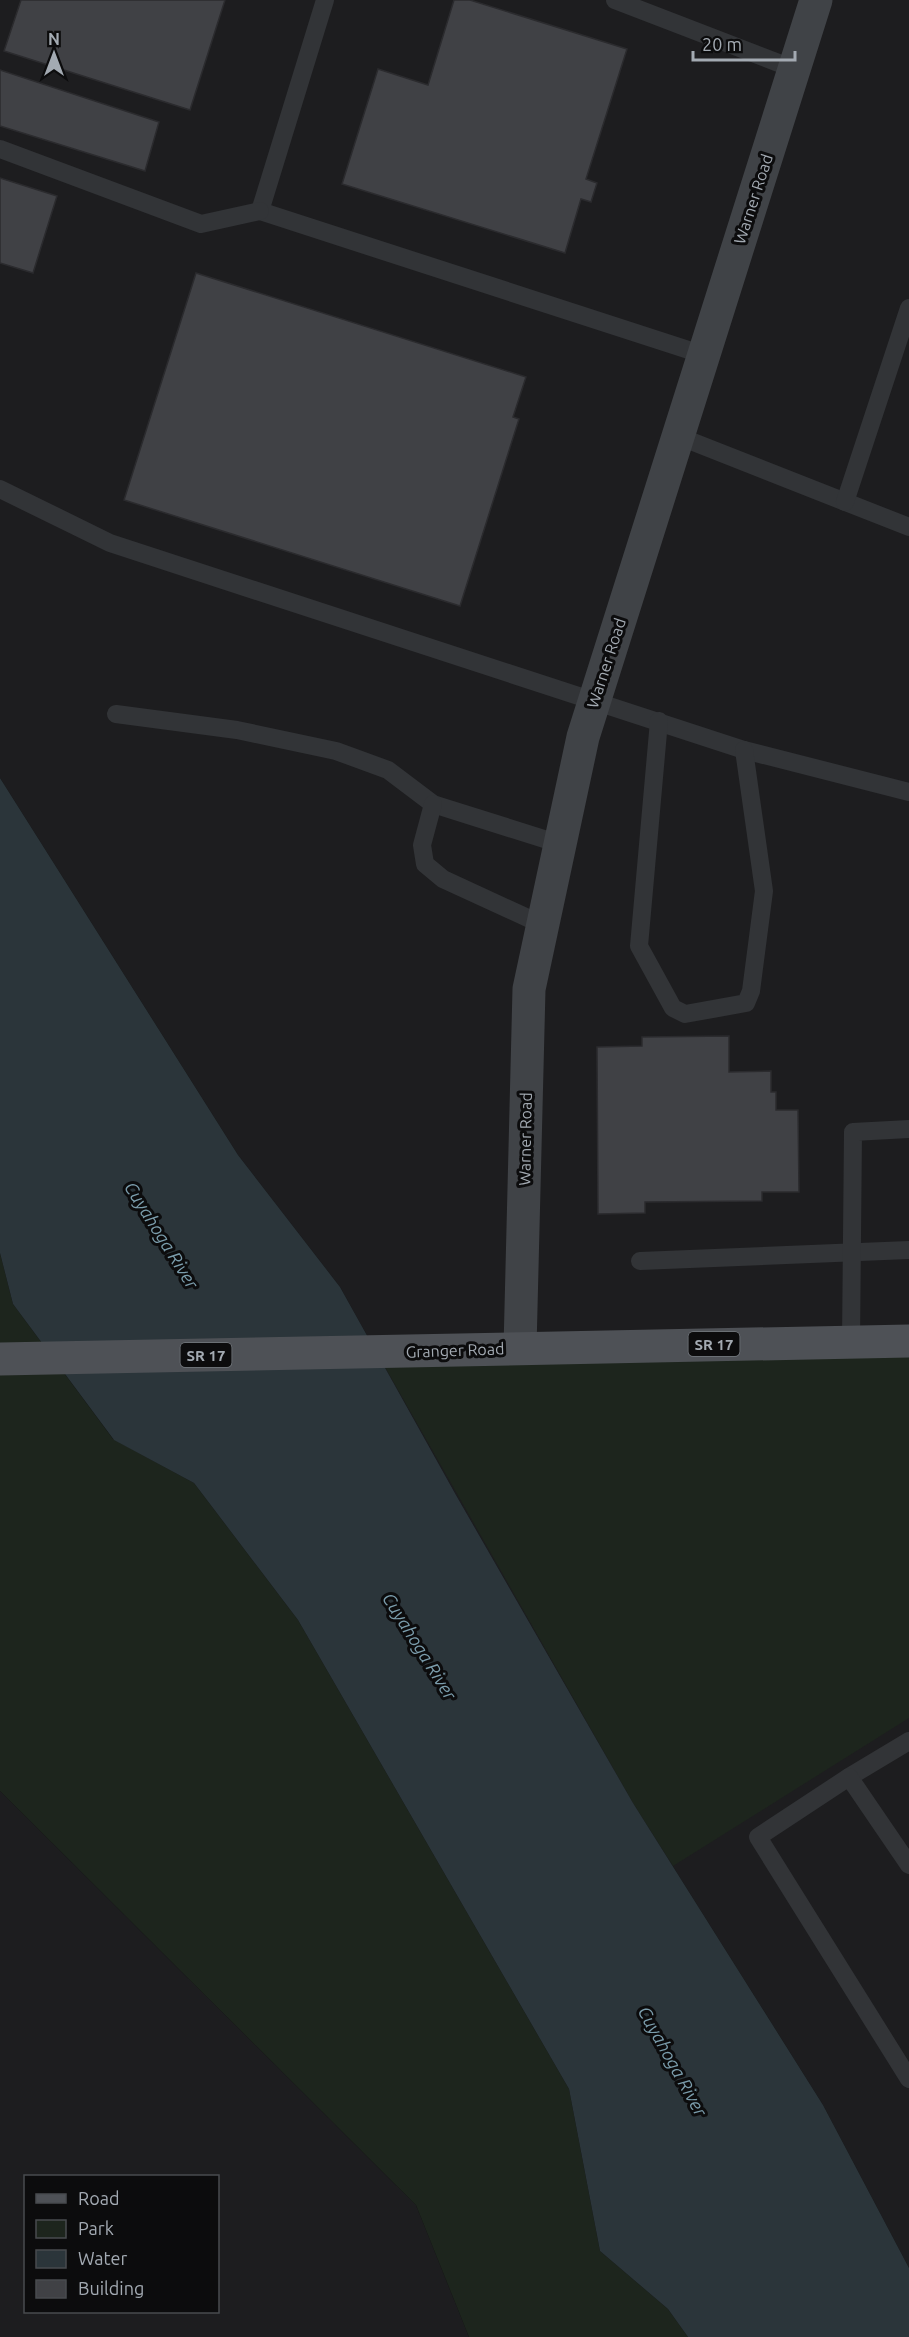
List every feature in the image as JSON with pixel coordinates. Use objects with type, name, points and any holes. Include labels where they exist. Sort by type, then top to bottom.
[{"type":"main road","name":"Warner Road","points":[[520,1348],[529,989],[583,736],[794,69],[808,2]]},
{"type":"main road","name":"Granger Road","points":[[0,1359],[909,1341]]},
{"type":"lane","points":[[260,211],[325,0]]},
{"type":"lane","points":[[615,0],[794,69]]},
{"type":"lane","points":[[0,149],[201,224],[260,211],[704,355]]},
{"type":"lane","points":[[845,502],[909,308]]},
{"type":"lane","points":[[678,436],[909,527]]},
{"type":"lane","points":[[0,489],[110,543],[744,750],[909,792]]},
{"type":"lane","points":[[116,714],[237,730],[336,751],[388,770],[433,804],[560,844]]},
{"type":"lane","points":[[660,721],[639,946],[673,1008],[685,1014],[746,1003],[752,991],[764,891],[744,750]]},
{"type":"lane","points":[[433,804],[422,845],[425,864],[443,879],[543,925]]},
{"type":"lane","points":[[851,1342],[853,1132],[909,1129]]},
{"type":"lane","points":[[640,1261],[909,1250]]},
{"type":"lane","points":[[909,1741],[849,1777],[758,1837],[909,2079]]},
{"type":"lane","points":[[849,1777],[909,1865]]},
{"type":"shaded area","points":[[0,0],[909,0],[909,2268],[823,2105],[633,1803],[456,1495],[340,1287],[238,1155],[0,778]]},
{"type":"shaded area","points":[[0,1791],[416,2205],[469,2337],[0,2337]]},
{"type":"green space","points":[[0,1253],[13,1304],[113,1439],[194,1483],[298,1620],[569,2089],[600,2251],[668,2309],[688,2337],[469,2337],[416,2205],[0,1791]]},
{"type":"green space","points":[[909,1341],[909,1718],[673,1866],[633,1803],[377,1353]]},
{"type":"water","name":"Cuyahoga River","points":[[0,778],[238,1155],[340,1287],[456,1495],[633,1803],[823,2105],[909,2268],[909,2337],[688,2337],[668,2309],[600,2251],[569,2089],[298,1620],[194,1483],[114,1440],[13,1304],[0,1253]]},
{"type":"building","points":[[21,0],[225,0],[190,110],[4,51]]},
{"type":"building","points":[[454,0],[470,0],[627,49],[586,179],[597,183],[591,202],[581,199],[565,253],[342,184],[378,69],[428,85]]},
{"type":"building","points":[[0,70],[159,122],[145,171],[0,126]]},
{"type":"building","points":[[0,178],[57,196],[33,273],[0,263]]},
{"type":"building","points":[[196,273],[526,377],[513,417],[519,419],[460,606],[124,500]]},
{"type":"building","points":[[729,1036],[729,1072],[771,1071],[771,1092],[776,1092],[776,1110],[798,1110],[799,1192],[762,1192],[762,1201],[645,1202],[645,1213],[598,1214],[597,1047],[642,1046],[642,1037]]}]
